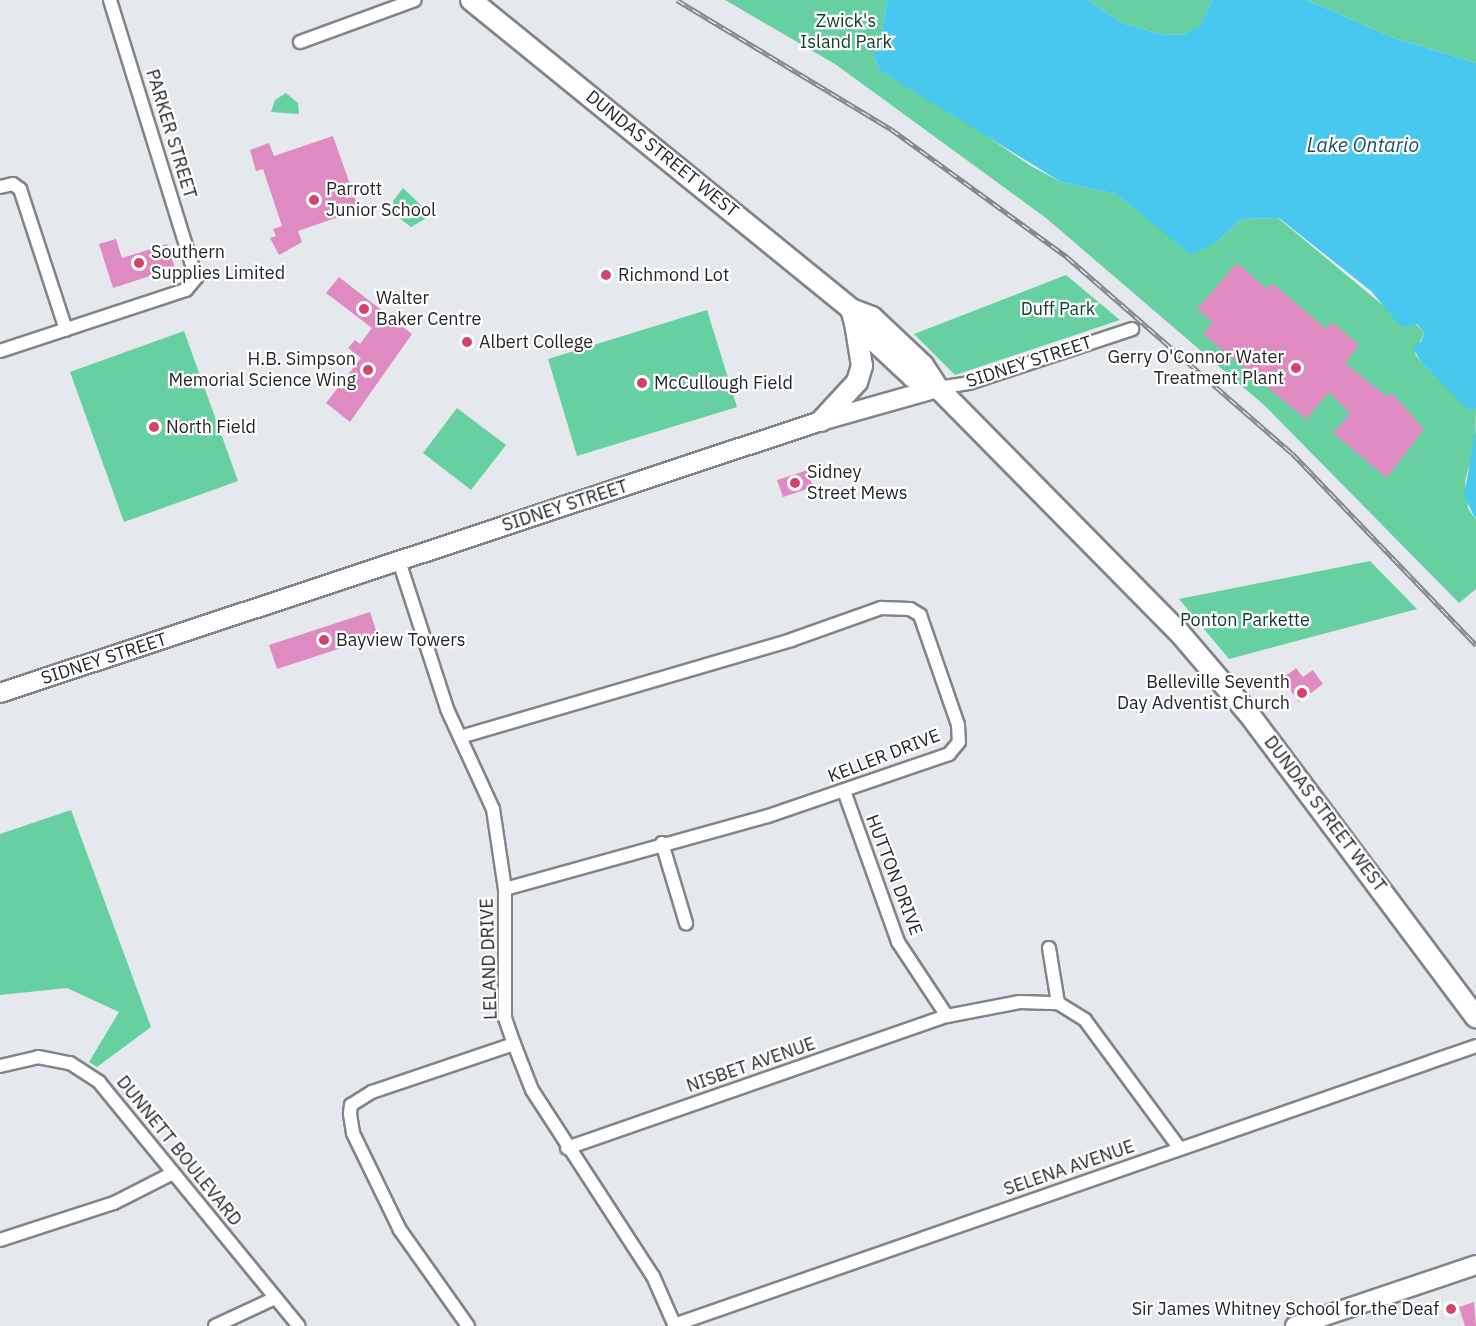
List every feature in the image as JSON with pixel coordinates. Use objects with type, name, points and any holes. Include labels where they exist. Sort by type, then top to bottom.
[{"type":"main road","name":"DUNDAS STREET WEST","points":[[471,0],[853,316],[913,377],[938,388],[1178,631],[1250,714],[1476,1017]]},
{"type":"main road","points":[[821,421],[857,382],[862,366],[853,316]]},
{"type":"main road","name":"SIDNEY STREET","points":[[0,693],[400,564],[821,421],[938,388]]},
{"type":"main road","points":[[1295,1326],[1476,1265]]},
{"type":"street","name":"PARKER STREET","points":[[66,330],[186,290],[196,278],[111,0]]},
{"type":"street","points":[[300,42],[415,0]]},
{"type":"street","points":[[0,187],[13,184],[20,189],[66,330],[0,351]]},
{"type":"street","name":"SIDNEY STREET","points":[[938,388],[969,383],[1132,329]]},
{"type":"street","name":"LELAND DRIVE","points":[[400,564],[460,737],[493,809],[504,889],[505,1018],[514,1044],[531,1090],[653,1276],[675,1326]]},
{"type":"street","name":"KELLER DRIVE","points":[[460,737],[791,640],[881,608],[910,609],[920,615],[958,725],[959,742],[949,754],[844,790],[504,889]]},
{"type":"street","name":"HUTTON DRIVE","points":[[844,790],[898,942],[947,1016]]},
{"type":"street","points":[[662,843],[686,923]]},
{"type":"street","points":[[1049,948],[1058,1003]]},
{"type":"street","points":[[947,1016],[1020,1002],[1058,1003],[1085,1020],[1180,1149]]},
{"type":"street","name":"NISBET AVENUE","points":[[567,1148],[947,1016]]},
{"type":"street","points":[[468,1326],[400,1230],[353,1133],[351,1105],[372,1092],[514,1044]]},
{"type":"street","name":"SELENA AVENUE","points":[[675,1326],[1476,1046]]},
{"type":"street","name":"DUNNETT BOULEVARD","points":[[0,1066],[38,1057],[86,1071],[299,1326]]},
{"type":"street","points":[[0,1240],[114,1203],[173,1173]]},
{"type":"street","points":[[215,1326],[275,1298]]},
{"type":"green space","name":"Zwick's Island Park","points":[[725,0],[887,0],[881,37],[873,53],[879,70],[922,92],[1031,166],[1061,182],[1116,194],[1186,250],[1217,242],[1241,219],[1278,218],[1386,308],[1416,324],[1424,333],[1415,354],[1467,408],[1476,409],[1475,445],[1465,481],[1468,508],[1476,520],[1476,589],[1459,603],[1264,405],[1046,218],[835,64]]},
{"type":"green space","points":[[1087,0],[1212,0],[1200,27],[1183,35],[1160,34],[1122,23]]},
{"type":"green space","points":[[1307,0],[1476,0],[1476,63],[1394,38]]},
{"type":"green space","points":[[286,93],[298,103],[299,114],[271,112],[275,100]]},
{"type":"green space","points":[[403,188],[425,209],[425,219],[411,227],[394,214],[393,201]]},
{"type":"green space","name":"Duff Park","points":[[1066,275],[1120,320],[955,375],[914,334]]},
{"type":"green space","name":"McCullough Field","points":[[707,310],[737,407],[577,456],[548,359]]},
{"type":"green space","name":"North Field","points":[[184,331],[238,481],[124,522],[70,372]]},
{"type":"green space","points":[[457,408],[506,445],[471,490],[423,453]]},
{"type":"green space","name":"Ponton Parkette","points":[[1370,561],[1417,609],[1229,659],[1179,599]]},
{"type":"green space","points":[[71,810],[151,1027],[97,1067],[89,1062],[119,1012],[67,988],[0,995],[0,834]]},
{"type":"water","name":"Lake Ontario","points":[[887,0],[1087,0],[1122,23],[1160,34],[1183,35],[1200,26],[1212,0],[1307,0],[1394,38],[1476,63],[1476,409],[1467,409],[1420,361],[1413,347],[1421,342],[1424,333],[1417,324],[1401,327],[1371,291],[1279,218],[1241,219],[1217,242],[1191,255],[1116,194],[1061,182],[879,70],[873,53],[881,37]]},
{"type":"water","points":[[1476,428],[1476,520],[1464,496]]},
{"type":"building","name":"Parrott Junior School","points":[[333,136],[359,210],[298,231],[302,242],[279,255],[270,238],[276,236],[273,229],[282,226],[263,169],[256,171],[250,150],[269,143],[274,156]]},
{"type":"building","name":"Southern Supplies Limited","points":[[116,239],[122,258],[167,244],[175,268],[113,288],[99,244]]},
{"type":"building","name":"Gerry O'Connor Water Treatment Plant","points":[[1237,263],[1267,289],[1272,283],[1326,329],[1332,322],[1359,345],[1345,363],[1387,397],[1391,392],[1424,429],[1387,478],[1333,433],[1350,414],[1329,392],[1306,419],[1203,334],[1213,322],[1197,309]]},
{"type":"building","points":[[339,277],[412,334],[350,422],[326,403],[361,358],[348,348],[355,340],[360,344],[372,328],[326,293]]},
{"type":"building","name":"Sidney Street Mews","points":[[808,470],[813,487],[783,497],[777,480]]},
{"type":"building","name":"Bayview Towers","points":[[370,612],[378,636],[277,669],[269,645]]},
{"type":"building","name":"Belleville Seventh Day Adventist Church","points":[[1296,668],[1303,677],[1313,670],[1323,684],[1299,702],[1282,679]]},
{"type":"building","points":[[1474,1302],[1476,1326],[1465,1326],[1459,1307]]},
{"type":"railway","points":[[677,0],[891,129],[1067,257],[1292,453],[1476,645]]},
{"type":"place","name":"Parrott Junior School","points":[[314,200]]},
{"type":"place","name":"Southern Supplies Limited","points":[[139,263]]},
{"type":"place","name":"Richmond Lot","points":[[606,275]]},
{"type":"place","name":"Walter Baker Centre","points":[[364,309]]},
{"type":"place","name":"Albert College","points":[[467,342]]},
{"type":"place","name":"Gerry O'Connor Water Treatment Plant","points":[[1296,368]]},
{"type":"place","name":"H.B. Simpson Memorial Science Wing","points":[[368,370]]},
{"type":"place","name":"McCullough Field","points":[[642,383]]},
{"type":"place","name":"North Field","points":[[154,427]]},
{"type":"place","name":"Sidney Street Mews","points":[[795,483]]},
{"type":"place","name":"Bayview Towers","points":[[324,640]]},
{"type":"place","name":"Belleville Seventh Day Adventist Church","points":[[1302,693]]},
{"type":"place","name":"Sir James Whitney School for the Deaf","points":[[1451,1309]]}]
